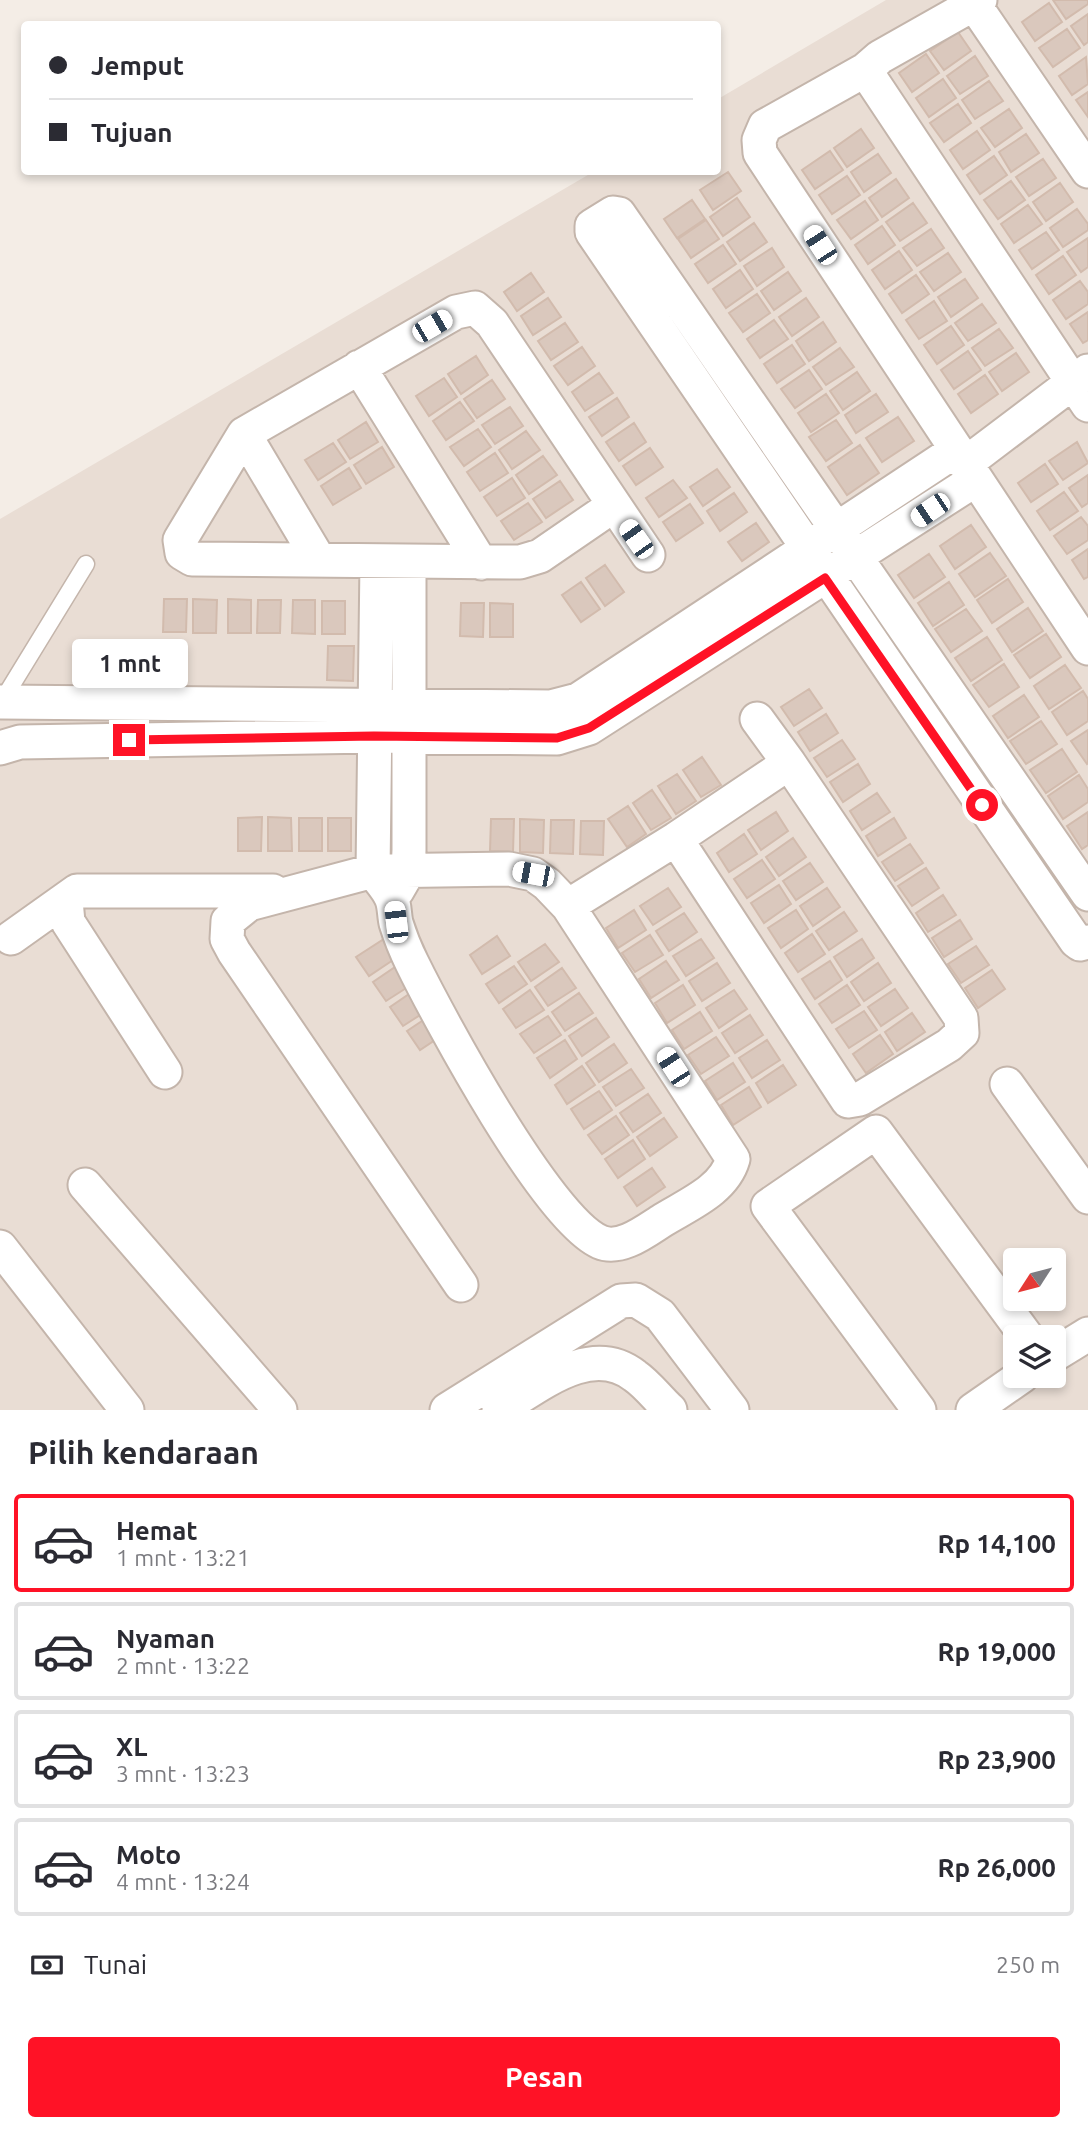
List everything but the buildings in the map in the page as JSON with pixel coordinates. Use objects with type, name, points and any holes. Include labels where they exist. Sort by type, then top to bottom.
[{"type":"street","points":[[1088,171],[977,2],[765,127],[759,140],[760,153],[1088,648]]},
{"type":"street","points":[[411,721],[551,707],[578,700],[837,531],[965,465],[1083,386],[865,70]]},
{"type":"street","points":[[1088,894],[855,560],[619,214],[612,213],[592,226],[592,232],[825,578],[1076,941],[1080,944],[1088,942]]},
{"type":"street","points":[[613,506],[531,561],[481,563],[192,559],[182,553],[180,540],[244,434],[456,312],[475,308],[492,323],[648,555]]},
{"type":"street","points":[[359,367],[481,563]]},
{"type":"street","points":[[244,434],[319,560]]},
{"type":"street","points":[[1,702],[411,721],[557,738],[589,728],[855,560],[965,465]]},
{"type":"street","points":[[393,561],[411,721],[400,886],[396,922],[411,961],[466,1063],[527,1162],[573,1220],[601,1242],[621,1242],[640,1235],[719,1184],[729,1171],[733,1159],[568,906],[533,874],[509,869],[400,886],[373,871],[249,904],[228,921],[227,939],[461,1285]]},
{"type":"street","points":[[373,871],[374,720],[393,561]]},
{"type":"street","points":[[676,839],[848,1101],[860,1099],[949,1045],[962,1033],[961,1018],[757,719]]},
{"type":"street","points":[[0,748],[20,742],[374,720]]},
{"type":"street","points":[[568,906],[676,839],[789,763]]},
{"type":"street","points":[[11,938],[77,891],[296,892]]},
{"type":"street","points":[[66,901],[68,922],[165,1072]]},
{"type":"street","points":[[1007,1084],[1088,1198]]},
{"type":"street","points":[[919,1410],[768,1206],[876,1132],[1018,1325]]},
{"type":"street","points":[[85,1185],[280,1410]]},
{"type":"street","points":[[0,1247],[127,1410]]},
{"type":"street","points":[[447,1410],[621,1301],[636,1300],[660,1315],[732,1410]]},
{"type":"street","points":[[1066,1348],[1088,1334]]},
{"type":"street","points":[[499,1410],[588,1362],[604,1361],[634,1374],[670,1410]]},
{"type":"street","points":[[973,1410],[1005,1388]]},
{"type":"lane","points":[[1,702],[86,564]]},
{"type":"shaded area","points":[[886,0],[1088,0],[1088,1410],[0,1410],[0,519],[588,175],[721,175],[721,97]]},
{"type":"route","points":[[129,740],[374,736],[557,738],[589,728],[825,578],[982,805]]}]
